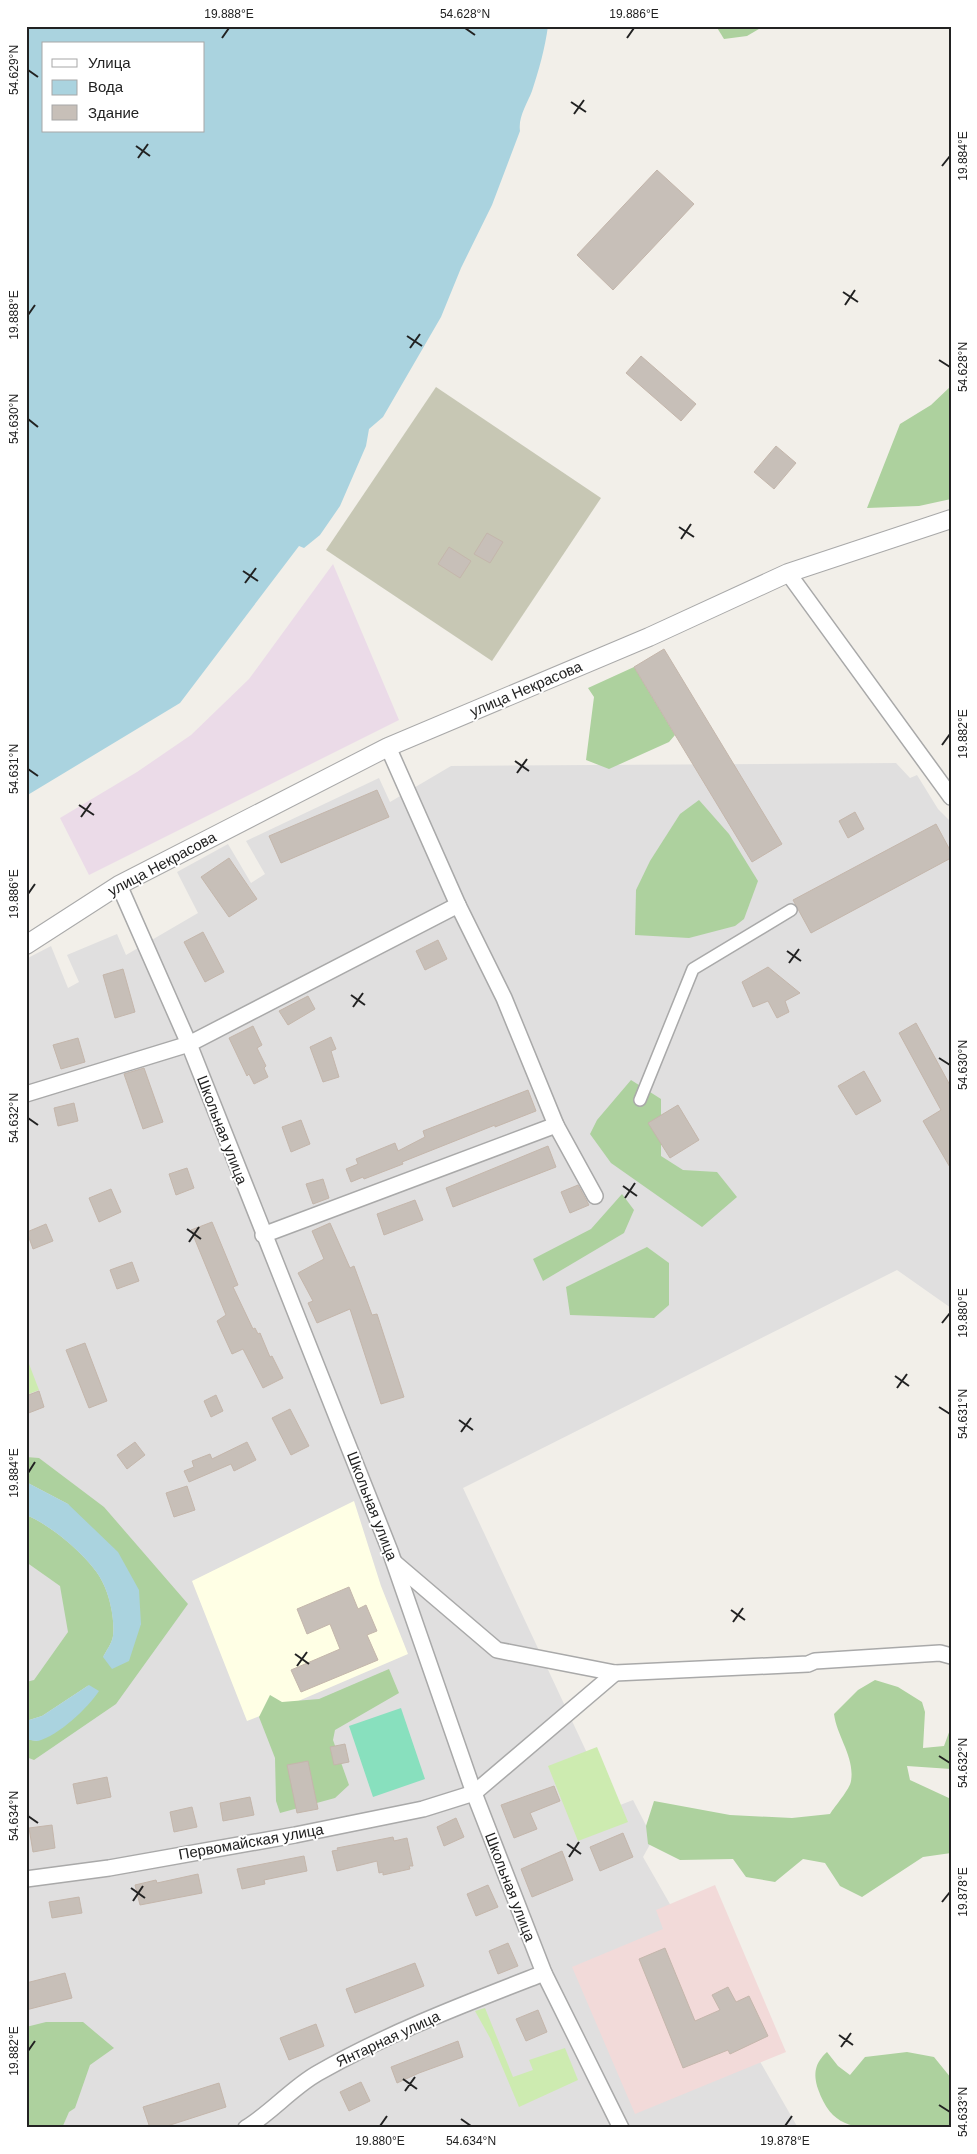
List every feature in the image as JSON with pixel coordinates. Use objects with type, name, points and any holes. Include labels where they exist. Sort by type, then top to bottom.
[{"type":"street","name":"улица Некрасова","points":[[26,945],[119,885],[388,747],[649,637],[788,573],[951,518]]},
{"type":"street","points":[[788,573],[951,797]]},
{"type":"street","points":[[388,747],[458,905],[504,998],[556,1125],[596,1196]]},
{"type":"street","name":"Школьная улица","points":[[119,885],[189,1044],[394,1562],[474,1793],[544,1973],[621,2128]]},
{"type":"street","points":[[26,1094],[189,1044],[458,905]]},
{"type":"street","points":[[640,1100],[693,969],[790,910]]},
{"type":"street","points":[[263,1235],[556,1125]]},
{"type":"street","points":[[394,1562],[497,1650],[616,1673],[808,1664],[815,1661],[940,1652],[951,1656]]},
{"type":"street","points":[[474,1793],[616,1673]]},
{"type":"street","name":"Первомайская улица","points":[[26,1878],[109,1868],[295,1835],[423,1809],[474,1793]]},
{"type":"street","name":"Янтарная улица","points":[[246,2128],[263,2118],[316,2074],[397,2032],[544,1973]]},
{"type":"shaded area","points":[[436,387],[601,498],[492,661],[326,550]]},
{"type":"shaded area","points":[[333,564],[399,720],[89,875],[60,818],[137,772],[191,735],[249,679]]},
{"type":"shaded area","points":[[896,763],[910,778],[917,775],[938,809],[951,822],[951,1308],[897,1270],[463,1488],[602,1785],[615,1807],[633,1800],[653,1839],[643,1857],[798,2128],[26,2128],[26,959],[51,946],[68,988],[79,982],[67,955],[117,934],[126,955],[198,913],[177,872],[228,844],[251,883],[265,874],[246,841],[379,778],[390,802],[451,766]]},
{"type":"shaded area","points":[[354,1501],[381,1586],[408,1654],[247,1721],[192,1581]]},
{"type":"shaded area","points":[[715,1885],[786,2052],[635,2114],[572,1967],[663,1929],[656,1910]]},
{"type":"green space","points":[[716,26],[764,26],[747,36],[724,39]]},
{"type":"green space","points":[[951,386],[951,499],[919,506],[867,508],[900,424],[931,405]]},
{"type":"green space","points":[[634,667],[675,735],[669,742],[609,769],[586,760],[594,697],[588,688]]},
{"type":"green space","points":[[699,800],[729,834],[758,881],[744,919],[735,926],[689,938],[635,935],[636,890],[650,861],[680,814]]},
{"type":"green space","points":[[631,1080],[661,1099],[661,1156],[683,1170],[717,1172],[737,1197],[702,1227],[611,1163],[590,1134],[597,1120]]},
{"type":"green space","points":[[622,1194],[634,1210],[624,1233],[543,1281],[533,1259],[591,1229]]},
{"type":"green space","points":[[647,1247],[669,1263],[669,1305],[654,1318],[570,1315],[566,1287]]},
{"type":"green space","points":[[26,1356],[39,1390],[26,1395]]},
{"type":"green space","points":[[26,1457],[39,1458],[104,1507],[188,1604],[116,1704],[34,1760],[26,1757],[26,1739],[37,1741],[89,1685],[42,1716],[26,1721],[26,1682],[34,1680],[68,1632],[60,1586],[26,1562],[26,1515],[47,1526],[70,1544],[90,1564],[103,1583],[111,1609],[113,1636],[103,1657],[141,1624],[68,1504],[26,1482]]},
{"type":"green space","points":[[389,1669],[399,1693],[335,1730],[333,1740],[349,1785],[335,1798],[280,1813],[276,1801],[275,1758],[259,1717],[270,1695],[282,1702],[319,1699]]},
{"type":"green space","points":[[875,1680],[898,1687],[922,1702],[925,1712],[923,1748],[944,1746],[951,1727],[951,1769],[907,1766],[910,1780],[951,1799],[951,1853],[923,1857],[862,1897],[840,1886],[825,1863],[803,1859],[775,1882],[746,1877],[733,1859],[680,1860],[648,1844],[646,1826],[654,1801],[730,1815],[792,1818],[830,1814],[848,1788],[852,1772],[834,1714],[858,1690]]},
{"type":"green space","points":[[401,1708],[425,1779],[373,1797],[349,1726]]},
{"type":"green space","points":[[597,1747],[628,1822],[578,1841],[548,1766]]},
{"type":"green space","points":[[485,2008],[513,2077],[533,2070],[529,2060],[565,2048],[578,2080],[519,2107],[490,2038],[475,2011]]},
{"type":"green space","points":[[46,2022],[83,2022],[114,2048],[90,2065],[75,2108],[69,2112],[62,2128],[26,2128],[26,2027]]},
{"type":"green space","points":[[827,2052],[838,2066],[850,2075],[865,2057],[907,2052],[934,2057],[951,2078],[951,2124],[946,2128],[867,2128],[846,2124],[830,2112],[818,2089],[815,2073],[820,2060]]},
{"type":"water","points":[[26,26],[548,26],[537,75],[522,116],[520,131],[492,205],[461,268],[441,317],[383,417],[369,429],[366,446],[340,506],[320,535],[304,548],[299,546],[180,703],[26,796]]},
{"type":"water","points":[[26,1482],[68,1504],[118,1552],[139,1590],[141,1624],[129,1661],[112,1669],[103,1657],[113,1636],[111,1609],[106,1589],[98,1574],[81,1554],[47,1526],[26,1515]]},
{"type":"water","points":[[89,1685],[99,1691],[72,1720],[46,1738],[38,1741],[26,1739],[26,1721],[42,1716]]},
{"type":"building","points":[[657,170],[694,204],[613,290],[577,255]]},
{"type":"building","points":[[641,356],[696,404],[681,421],[626,373]]},
{"type":"building","points":[[776,446],[796,463],[774,489],[754,472]]},
{"type":"building","points":[[487,533],[503,542],[490,563],[474,554]]},
{"type":"building","points":[[449,547],[471,561],[460,578],[438,564]]},
{"type":"building","points":[[664,649],[782,844],[752,862],[634,667]]},
{"type":"building","points":[[377,790],[389,817],[281,863],[269,836]]},
{"type":"building","points":[[855,812],[864,829],[848,838],[839,821]]},
{"type":"building","points":[[936,824],[951,852],[951,858],[811,933],[793,900]]},
{"type":"building","points":[[229,858],[257,899],[229,917],[201,877]]},
{"type":"building","points":[[203,932],[224,972],[205,982],[184,942]]},
{"type":"building","points":[[438,940],[447,959],[425,970],[416,951]]},
{"type":"building","points":[[768,967],[800,993],[785,1001],[789,1012],[777,1018],[768,1001],[753,1007],[742,982]]},
{"type":"building","points":[[123,969],[135,1012],[115,1018],[103,975]]},
{"type":"building","points":[[308,996],[315,1009],[288,1025],[279,1011]]},
{"type":"building","points":[[916,1023],[951,1087],[951,1169],[923,1121],[941,1110],[899,1033]]},
{"type":"building","points":[[253,1026],[262,1045],[257,1048],[266,1066],[264,1068],[268,1077],[254,1084],[249,1074],[247,1076],[229,1038]]},
{"type":"building","points":[[331,1037],[336,1049],[331,1051],[339,1077],[323,1082],[310,1047]]},
{"type":"building","points":[[78,1038],[85,1062],[61,1069],[53,1045]]},
{"type":"building","points":[[144,1068],[163,1122],[143,1129],[124,1074]]},
{"type":"building","points":[[864,1071],[881,1101],[856,1115],[838,1086]]},
{"type":"building","points":[[528,1090],[536,1111],[495,1127],[495,1125],[364,1179],[363,1177],[351,1182],[346,1169],[358,1164],[356,1159],[395,1143],[398,1151],[425,1137],[423,1131]]},
{"type":"building","points":[[74,1103],[78,1121],[58,1126],[54,1108]]},
{"type":"building","points":[[678,1105],[699,1140],[670,1158],[648,1123]]},
{"type":"building","points":[[301,1120],[310,1144],[291,1152],[282,1127]]},
{"type":"building","points":[[548,1146],[556,1167],[453,1207],[446,1188]]},
{"type":"building","points":[[187,1168],[194,1188],[176,1195],[169,1174]]},
{"type":"building","points":[[323,1179],[329,1198],[313,1204],[306,1184]]},
{"type":"building","points":[[578,1185],[589,1205],[570,1213],[561,1192]]},
{"type":"building","points":[[111,1189],[121,1212],[99,1222],[89,1198]]},
{"type":"building","points":[[415,1200],[423,1220],[384,1235],[377,1214]]},
{"type":"building","points":[[212,1222],[238,1285],[233,1287],[253,1329],[255,1328],[258,1334],[260,1333],[270,1357],[272,1356],[283,1378],[263,1388],[243,1349],[232,1354],[217,1321],[226,1315],[191,1230]]},
{"type":"building","points":[[330,1223],[350,1268],[354,1266],[372,1315],[377,1314],[404,1397],[381,1404],[350,1309],[317,1323],[308,1303],[313,1301],[298,1273],[324,1259],[312,1231]]},
{"type":"building","points":[[46,1224],[53,1241],[33,1249],[27,1232]]},
{"type":"building","points":[[132,1262],[139,1281],[117,1289],[110,1270]]},
{"type":"building","points":[[85,1343],[107,1401],[89,1408],[66,1350]]},
{"type":"building","points":[[39,1391],[44,1407],[26,1414],[26,1396]]},
{"type":"building","points":[[216,1395],[223,1411],[211,1417],[204,1401]]},
{"type":"building","points":[[290,1409],[309,1446],[291,1455],[272,1418]]},
{"type":"building","points":[[135,1442],[145,1455],[127,1469],[117,1455]]},
{"type":"building","points":[[247,1442],[256,1460],[234,1471],[231,1464],[189,1482],[184,1471],[194,1467],[192,1461],[210,1454],[212,1459]]},
{"type":"building","points":[[187,1486],[195,1510],[174,1517],[166,1493]]},
{"type":"building","points":[[349,1587],[358,1609],[366,1605],[377,1631],[367,1635],[378,1660],[301,1692],[291,1670],[340,1649],[330,1624],[307,1634],[297,1609]]},
{"type":"building","points":[[345,1744],[349,1762],[334,1765],[330,1747]]},
{"type":"building","points":[[308,1761],[318,1809],[297,1813],[287,1765]]},
{"type":"building","points":[[107,1777],[111,1797],[77,1804],[73,1784]]},
{"type":"building","points":[[554,1786],[560,1801],[530,1813],[537,1829],[514,1838],[501,1805]]},
{"type":"building","points":[[250,1797],[254,1815],[223,1821],[220,1803]]},
{"type":"building","points":[[192,1807],[197,1827],[174,1832],[170,1812]]},
{"type":"building","points":[[456,1818],[464,1837],[444,1846],[437,1827]]},
{"type":"building","points":[[52,1825],[55,1848],[33,1852],[29,1828]]},
{"type":"building","points":[[623,1833],[633,1857],[600,1871],[590,1847]]},
{"type":"building","points":[[393,1837],[394,1841],[407,1838],[413,1866],[409,1866],[410,1869],[383,1875],[383,1872],[379,1873],[377,1861],[337,1871],[332,1851],[338,1850],[337,1848]]},
{"type":"building","points":[[562,1851],[573,1880],[532,1897],[521,1869]]},
{"type":"building","points":[[304,1856],[307,1871],[264,1880],[265,1884],[242,1889],[237,1869]]},
{"type":"building","points":[[198,1874],[202,1893],[140,1905],[135,1885],[156,1880],[157,1883]]},
{"type":"building","points":[[488,1885],[498,1907],[476,1916],[467,1894]]},
{"type":"building","points":[[79,1897],[82,1913],[52,1918],[49,1902]]},
{"type":"building","points":[[508,1943],[518,1966],[498,1974],[489,1951]]},
{"type":"building","points":[[665,1948],[695,2021],[720,2010],[712,1995],[728,1987],[736,2002],[749,1996],[768,2036],[730,2054],[728,2050],[683,2068],[639,1959]]},
{"type":"building","points":[[415,1963],[424,1986],[355,2013],[346,1989]]},
{"type":"building","points":[[65,1973],[72,1998],[26,2010],[26,1983]]},
{"type":"building","points":[[538,2010],[547,2032],[526,2041],[516,2019]]},
{"type":"building","points":[[316,2024],[324,2046],[289,2060],[280,2038]]},
{"type":"building","points":[[458,2041],[463,2057],[397,2083],[391,2067]]},
{"type":"building","points":[[361,2082],[370,2101],[349,2111],[340,2092]]},
{"type":"building","points":[[219,2083],[226,2107],[161,2128],[150,2128],[143,2107]]}]
